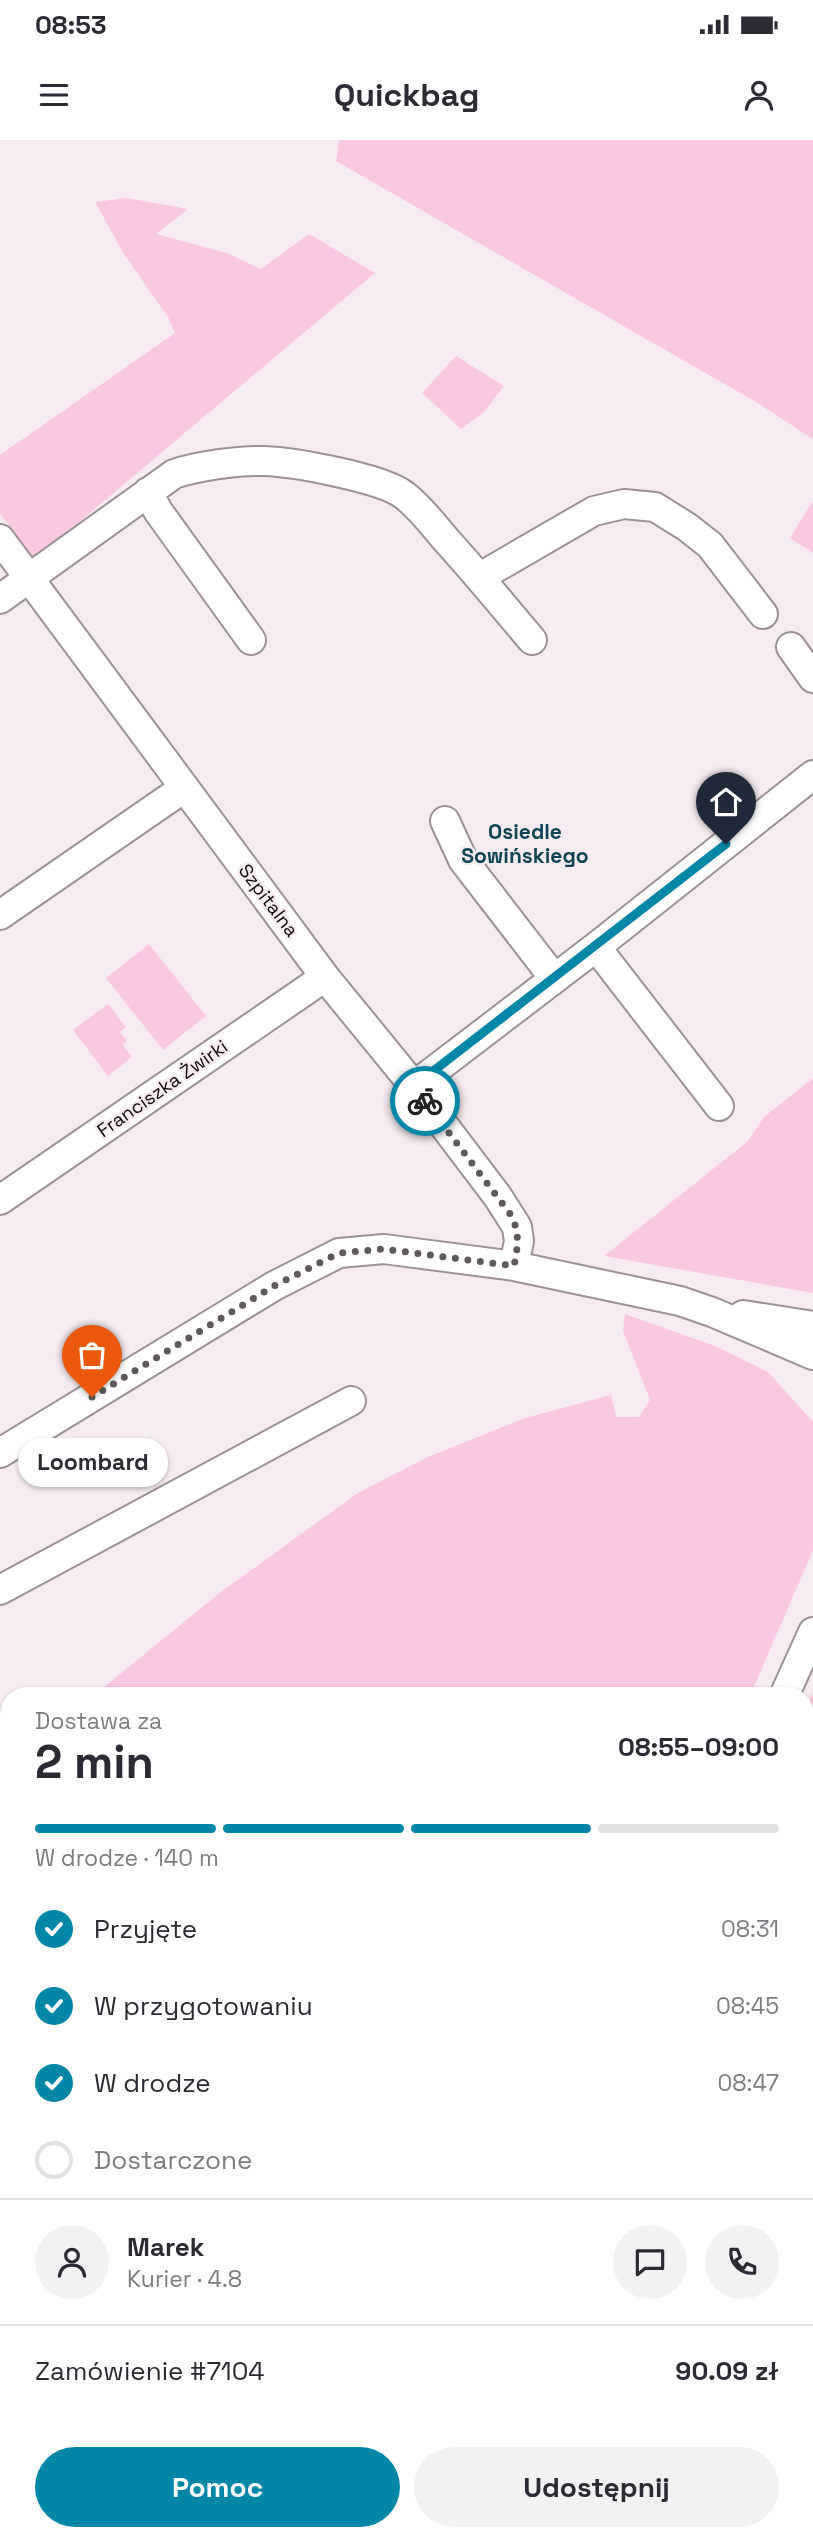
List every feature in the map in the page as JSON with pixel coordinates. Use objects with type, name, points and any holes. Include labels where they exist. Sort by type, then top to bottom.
[{"type":"street","points":[[0,598],[174,474],[187,469],[262,461],[359,477],[389,485],[403,494],[417,505],[532,640]]},
{"type":"street","points":[[148,492],[158,512],[251,640]]},
{"type":"street","points":[[480,577],[594,510],[624,504],[655,507],[710,545],[764,614]]},
{"type":"street","name":"Szpitalna","points":[[0,539],[184,789],[511,1215],[517,1227],[519,1241],[514,1266]]},
{"type":"street","points":[[791,647],[813,678]]},
{"type":"street","points":[[414,1086],[811,781]]},
{"type":"street","points":[[0,915],[184,789]]},
{"type":"street","points":[[445,821],[463,860],[554,978]]},
{"type":"street","points":[[596,947],[719,1106]]},
{"type":"street","name":"Franciszka Żwirki","points":[[3,1199],[326,976]]},
{"type":"street","points":[[0,1453],[274,1286],[339,1253],[384,1249],[514,1266],[680,1301],[813,1340]]},
{"type":"street","points":[[712,1312],[813,1326]]},
{"type":"street","points":[[712,1312],[813,1355]]},
{"type":"street","points":[[712,1312],[788,1353],[813,1375]]},
{"type":"street","points":[[0,1590],[351,1401]]},
{"type":"street","points":[[788,1687],[810,1642]]},
{"type":"shaded area","points":[[339,140],[813,140],[813,439],[756,402],[336,161]]},
{"type":"shaded area","points":[[127,198],[188,209],[156,234],[227,253],[261,269],[309,234],[375,273],[35,559],[0,514],[0,455],[175,333],[168,317],[124,254],[95,202]]},
{"type":"shaded area","points":[[456,356],[504,386],[484,412],[461,429],[422,393]]},
{"type":"shaded area","points":[[813,502],[813,553],[790,538]]},
{"type":"shaded area","points":[[149,944],[206,1016],[163,1050],[106,978]]},
{"type":"shaded area","points":[[108,1004],[126,1027],[120,1032],[127,1041],[123,1045],[132,1057],[108,1076],[73,1030]]},
{"type":"shaded area","points":[[813,1078],[813,1293],[604,1256],[748,1141],[764,1117]]},
{"type":"shaded area","points":[[625,1314],[715,1346],[768,1372],[813,1422],[813,1550],[754,1687],[104,1687],[222,1591],[358,1493],[428,1457],[525,1418],[611,1395],[616,1417],[639,1417],[650,1400],[623,1331]]},
{"type":"way so far","points":[[92,1397],[274,1286],[339,1253],[384,1249],[514,1266],[519,1241],[517,1227],[511,1215],[425,1101]]},
{"type":"place","name":"Loombard","points":[[92,1397]]},
{"type":"district","name":"Osiedle Sowińskiego","points":[[525,844]]},
{"type":"route","points":[[425,1101],[414,1086],[726,844]]}]
